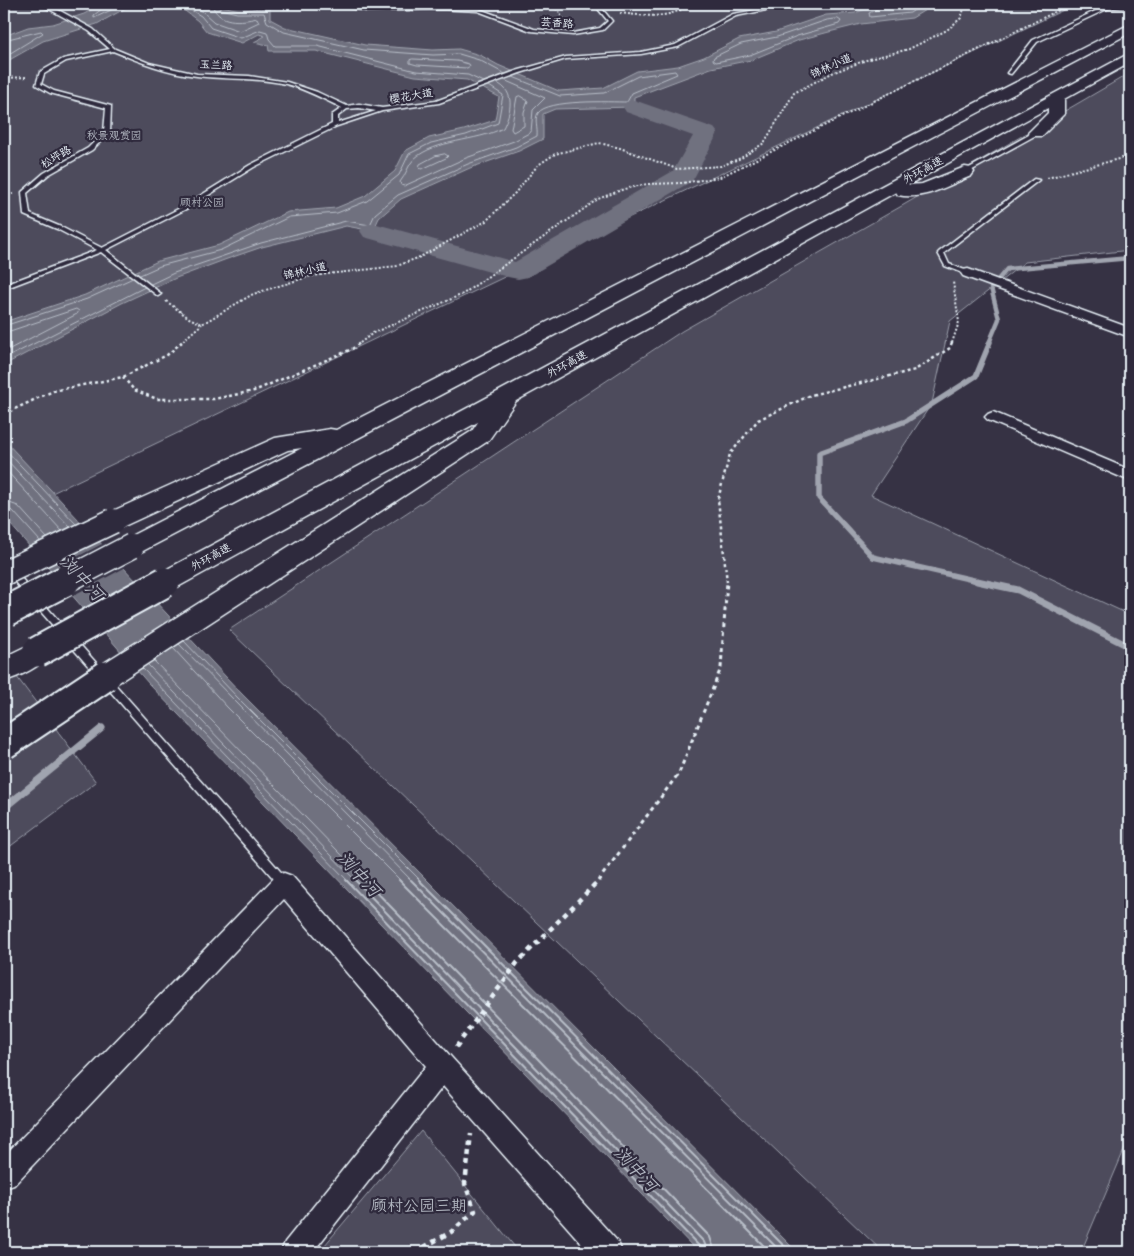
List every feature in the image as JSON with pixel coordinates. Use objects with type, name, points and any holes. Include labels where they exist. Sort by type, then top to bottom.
[{"type":"highway","points":[[5,612],[1130,28]]},
{"type":"highway","name":"外环高速","points":[[4,670],[1130,57]]},
{"type":"highway","points":[[992,99],[1000,81],[1009,73]]},
{"type":"highway","points":[[1036,133],[1056,114],[1056,98]]},
{"type":"highway","points":[[880,194],[925,189],[966,172]]},
{"type":"highway","points":[[4,744],[330,531],[480,436],[509,395]]},
{"type":"highway","points":[[4,572],[282,443],[351,432]]},
{"type":"street","points":[[968,273],[1130,333]]},
{"type":"street","points":[[993,417],[1130,476]]},
{"type":"street","points":[[4,1175],[284,884],[446,1060],[486,1114],[608,1252]]},
{"type":"street","points":[[295,1252],[446,1060]]},
{"type":"lane","name":"玉兰路","points":[[39,4],[68,16],[91,30],[113,50],[148,64],[197,75],[249,77],[287,83],[316,93],[346,108]]},
{"type":"lane","name":"芸香路","points":[[330,4],[367,10],[440,8],[478,10],[534,30],[573,34],[601,29],[610,21],[604,14]]},
{"type":"lane","points":[[596,4],[604,14]]},
{"type":"lane","name":"樱花大道","points":[[346,108],[359,106],[382,110],[436,102],[480,88],[518,72],[566,58],[641,53],[676,46],[735,15],[795,4]]},
{"type":"lane","points":[[1009,73],[1036,41],[1108,7],[1130,5]]},
{"type":"lane","points":[[41,76],[42,73],[66,60],[113,50]]},
{"type":"lane","name":"松坪路","points":[[41,76],[38,85],[52,92],[109,106],[107,132],[90,148],[46,174],[24,194],[27,215],[102,250],[158,294]]},
{"type":"lane","points":[[335,125],[335,115],[346,108]]},
{"type":"lane","points":[[4,287],[102,250],[184,208],[252,166],[335,125],[382,110]]},
{"type":"lane","points":[[966,172],[1036,133]]},
{"type":"lane","points":[[968,273],[947,265],[941,253],[1036,180]]},
{"type":"lane","points":[[4,564],[284,884]]},
{"type":"path","points":[[604,14],[671,16],[682,12],[690,4]]},
{"type":"path","name":"锦林小道","points":[[4,414],[53,391],[123,377],[167,355],[202,324],[253,294],[311,276],[397,266],[420,258],[486,221],[515,193],[538,165],[555,154],[599,143],[620,148],[677,169],[721,166],[741,158],[764,143],[794,93],[832,73],[869,59],[910,49],[932,38],[947,30],[961,18],[965,6],[968,4]]},
{"type":"path","points":[[123,377],[134,390],[157,398],[214,399],[254,391],[352,349],[373,332],[463,294],[598,199],[624,189],[647,184],[682,183],[720,177],[1071,4]]},
{"type":"path","points":[[4,78],[41,76]]},
{"type":"path","points":[[1036,180],[1130,156]]},
{"type":"path","points":[[446,1060],[517,963],[595,886],[679,773],[721,668],[727,581],[718,499],[730,454],[758,420],[811,395],[865,380],[915,370],[950,348],[959,322],[955,287],[947,265]]},
{"type":"path","points":[[158,294],[189,318],[202,324]]},
{"type":"path","points":[[415,1252],[451,1232],[475,1211],[465,1184],[466,1175],[471,1133],[486,1114]]},
{"type":"green space","name":"顾村公园","points":[[4,4],[1076,4],[4,516]]},
{"type":"green space","points":[[1130,73],[1130,250],[1025,262],[950,321],[932,403],[871,495],[1130,615],[1130,1136],[1081,1252],[883,1252],[229,630],[682,331]]},
{"type":"green space","points":[[4,660],[96,782],[4,851]]},
{"type":"green space","name":"顾村公园三期","points":[[421,1131],[519,1252],[319,1252]]},
{"type":"water","points":[[102,4],[217,4],[242,10],[270,9],[270,19],[285,27],[365,45],[433,50],[459,49],[480,55],[498,65],[559,91],[603,88],[637,71],[678,66],[704,57],[739,39],[776,32],[826,15],[855,13],[878,4],[935,4],[912,18],[861,24],[799,40],[751,60],[711,68],[634,97],[634,107],[555,109],[543,114],[543,139],[519,151],[470,168],[401,199],[379,218],[373,231],[346,226],[262,247],[227,259],[176,278],[122,303],[4,365],[4,322],[85,295],[158,261],[219,245],[288,212],[336,208],[365,196],[395,171],[405,151],[429,138],[495,120],[499,97],[467,80],[415,76],[316,51],[269,51],[268,45],[254,42],[265,36],[259,34],[242,43],[207,32],[198,21],[185,11],[168,5],[146,5],[126,8],[97,24],[43,41],[4,63],[4,36],[28,27],[53,24],[84,14]]},
{"type":"water","name":"浏中河","points":[[4,440],[241,693],[797,1252],[698,1252],[149,684],[4,517]]},
{"type":"pier","points":[[104,543],[126,567],[70,597],[48,572]]},
{"type":"waterway","points":[[373,231],[518,271],[683,176],[706,133],[634,107]]},
{"type":"waterway","points":[[989,343],[999,319],[991,288],[1007,269],[1130,258]]},
{"type":"waterway","points":[[982,582],[873,557],[819,498],[819,453],[906,421],[976,376],[990,342]]},
{"type":"waterway","points":[[977,581],[1018,590],[1130,647]]},
{"type":"waterway","points":[[4,808],[102,728]]},
{"type":"park label","name":"秋景观赏园","points":[[114,135]]}]
